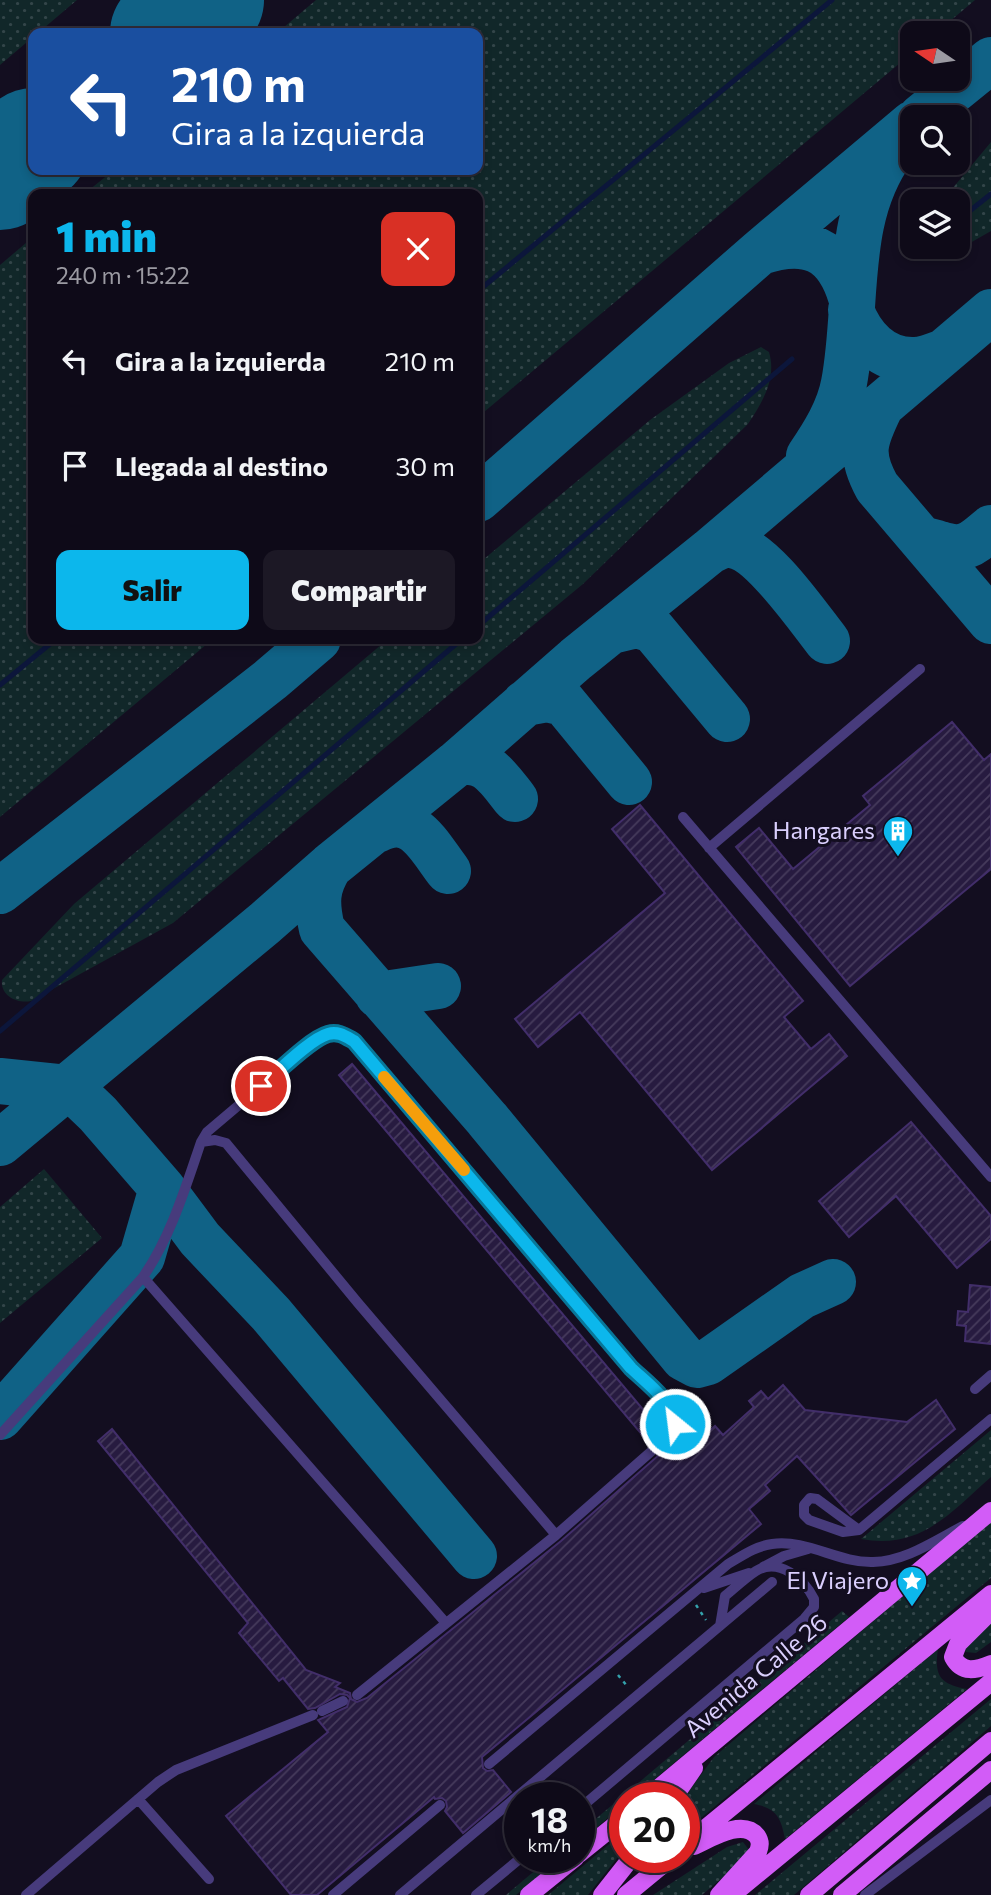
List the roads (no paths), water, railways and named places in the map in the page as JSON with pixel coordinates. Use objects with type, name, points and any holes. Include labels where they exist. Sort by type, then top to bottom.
[{"type":"main road","name":"Avenida Calle 26","points":[[666,1782],[988,1513]]},
{"type":"main road","points":[[700,1835],[991,1594]]},
{"type":"main road","points":[[991,1611],[958,1644],[953,1657],[966,1669],[974,1670],[991,1664]]},
{"type":"main road","points":[[732,1895],[991,1682]]},
{"type":"main road","points":[[809,1895],[991,1741]]},
{"type":"main road","points":[[684,1782],[708,1748]]},
{"type":"main road","points":[[842,1895],[991,1770]]},
{"type":"main road","points":[[595,1841],[609,1829]]},
{"type":"main road","points":[[700,1842],[739,1829],[751,1831],[759,1838],[758,1852],[719,1895]]},
{"type":"main road","points":[[529,1895],[556,1873]]},
{"type":"main road","points":[[602,1895],[619,1873]]},
{"type":"main road","points":[[626,1895],[653,1873]]},
{"type":"lane","points":[[709,848],[920,669]]},
{"type":"lane","points":[[683,817],[991,1177]]},
{"type":"lane","points":[[0,1436],[143,1277],[171,1227],[201,1142],[217,1121],[317,1039],[329,1033],[342,1033],[354,1041],[631,1368],[665,1402],[673,1414],[675,1424],[667,1438]]},
{"type":"lane","points":[[201,1142],[215,1140],[226,1143],[556,1535]]},
{"type":"lane","points":[[143,1277],[444,1622]]},
{"type":"lane","points":[[975,1390],[991,1375]]},
{"type":"lane","points":[[859,1530],[815,1498],[810,1498],[804,1505],[803,1513],[809,1520],[843,1532],[859,1530],[991,1419]]},
{"type":"lane","points":[[356,1695],[556,1535],[654,1449]]},
{"type":"lane","points":[[489,1764],[728,1564],[752,1551],[778,1544],[811,1548],[859,1562],[894,1559],[914,1552],[988,1513]]},
{"type":"lane","points":[[716,1629],[725,1596],[757,1570],[785,1556],[811,1548]]},
{"type":"lane","points":[[595,1795],[804,1619],[815,1604],[813,1595],[804,1584],[792,1572],[780,1568],[765,1567],[693,1594]]},
{"type":"lane","points":[[400,1895],[772,1582]]},
{"type":"lane","points":[[26,1895],[158,1782],[194,1761],[343,1701]]},
{"type":"lane","points":[[138,1799],[209,1879]]},
{"type":"lane","points":[[865,1895],[991,1800]]},
{"type":"lane","points":[[333,1895],[440,1805]]},
{"type":"lane","points":[[476,1895],[504,1872]]},
{"type":"waterway","points":[[483,287],[832,0]]},
{"type":"waterway","points":[[970,211],[991,194]]},
{"type":"waterway","points":[[483,622],[792,359]]},
{"type":"waterway","points":[[0,685],[50,644]]},
{"type":"waterway","points":[[0,1031],[456,644]]},
{"type":"place","name":"Hangares","points":[[898,858]]},
{"type":"place","name":"El Viajero","points":[[912,1608]]}]
